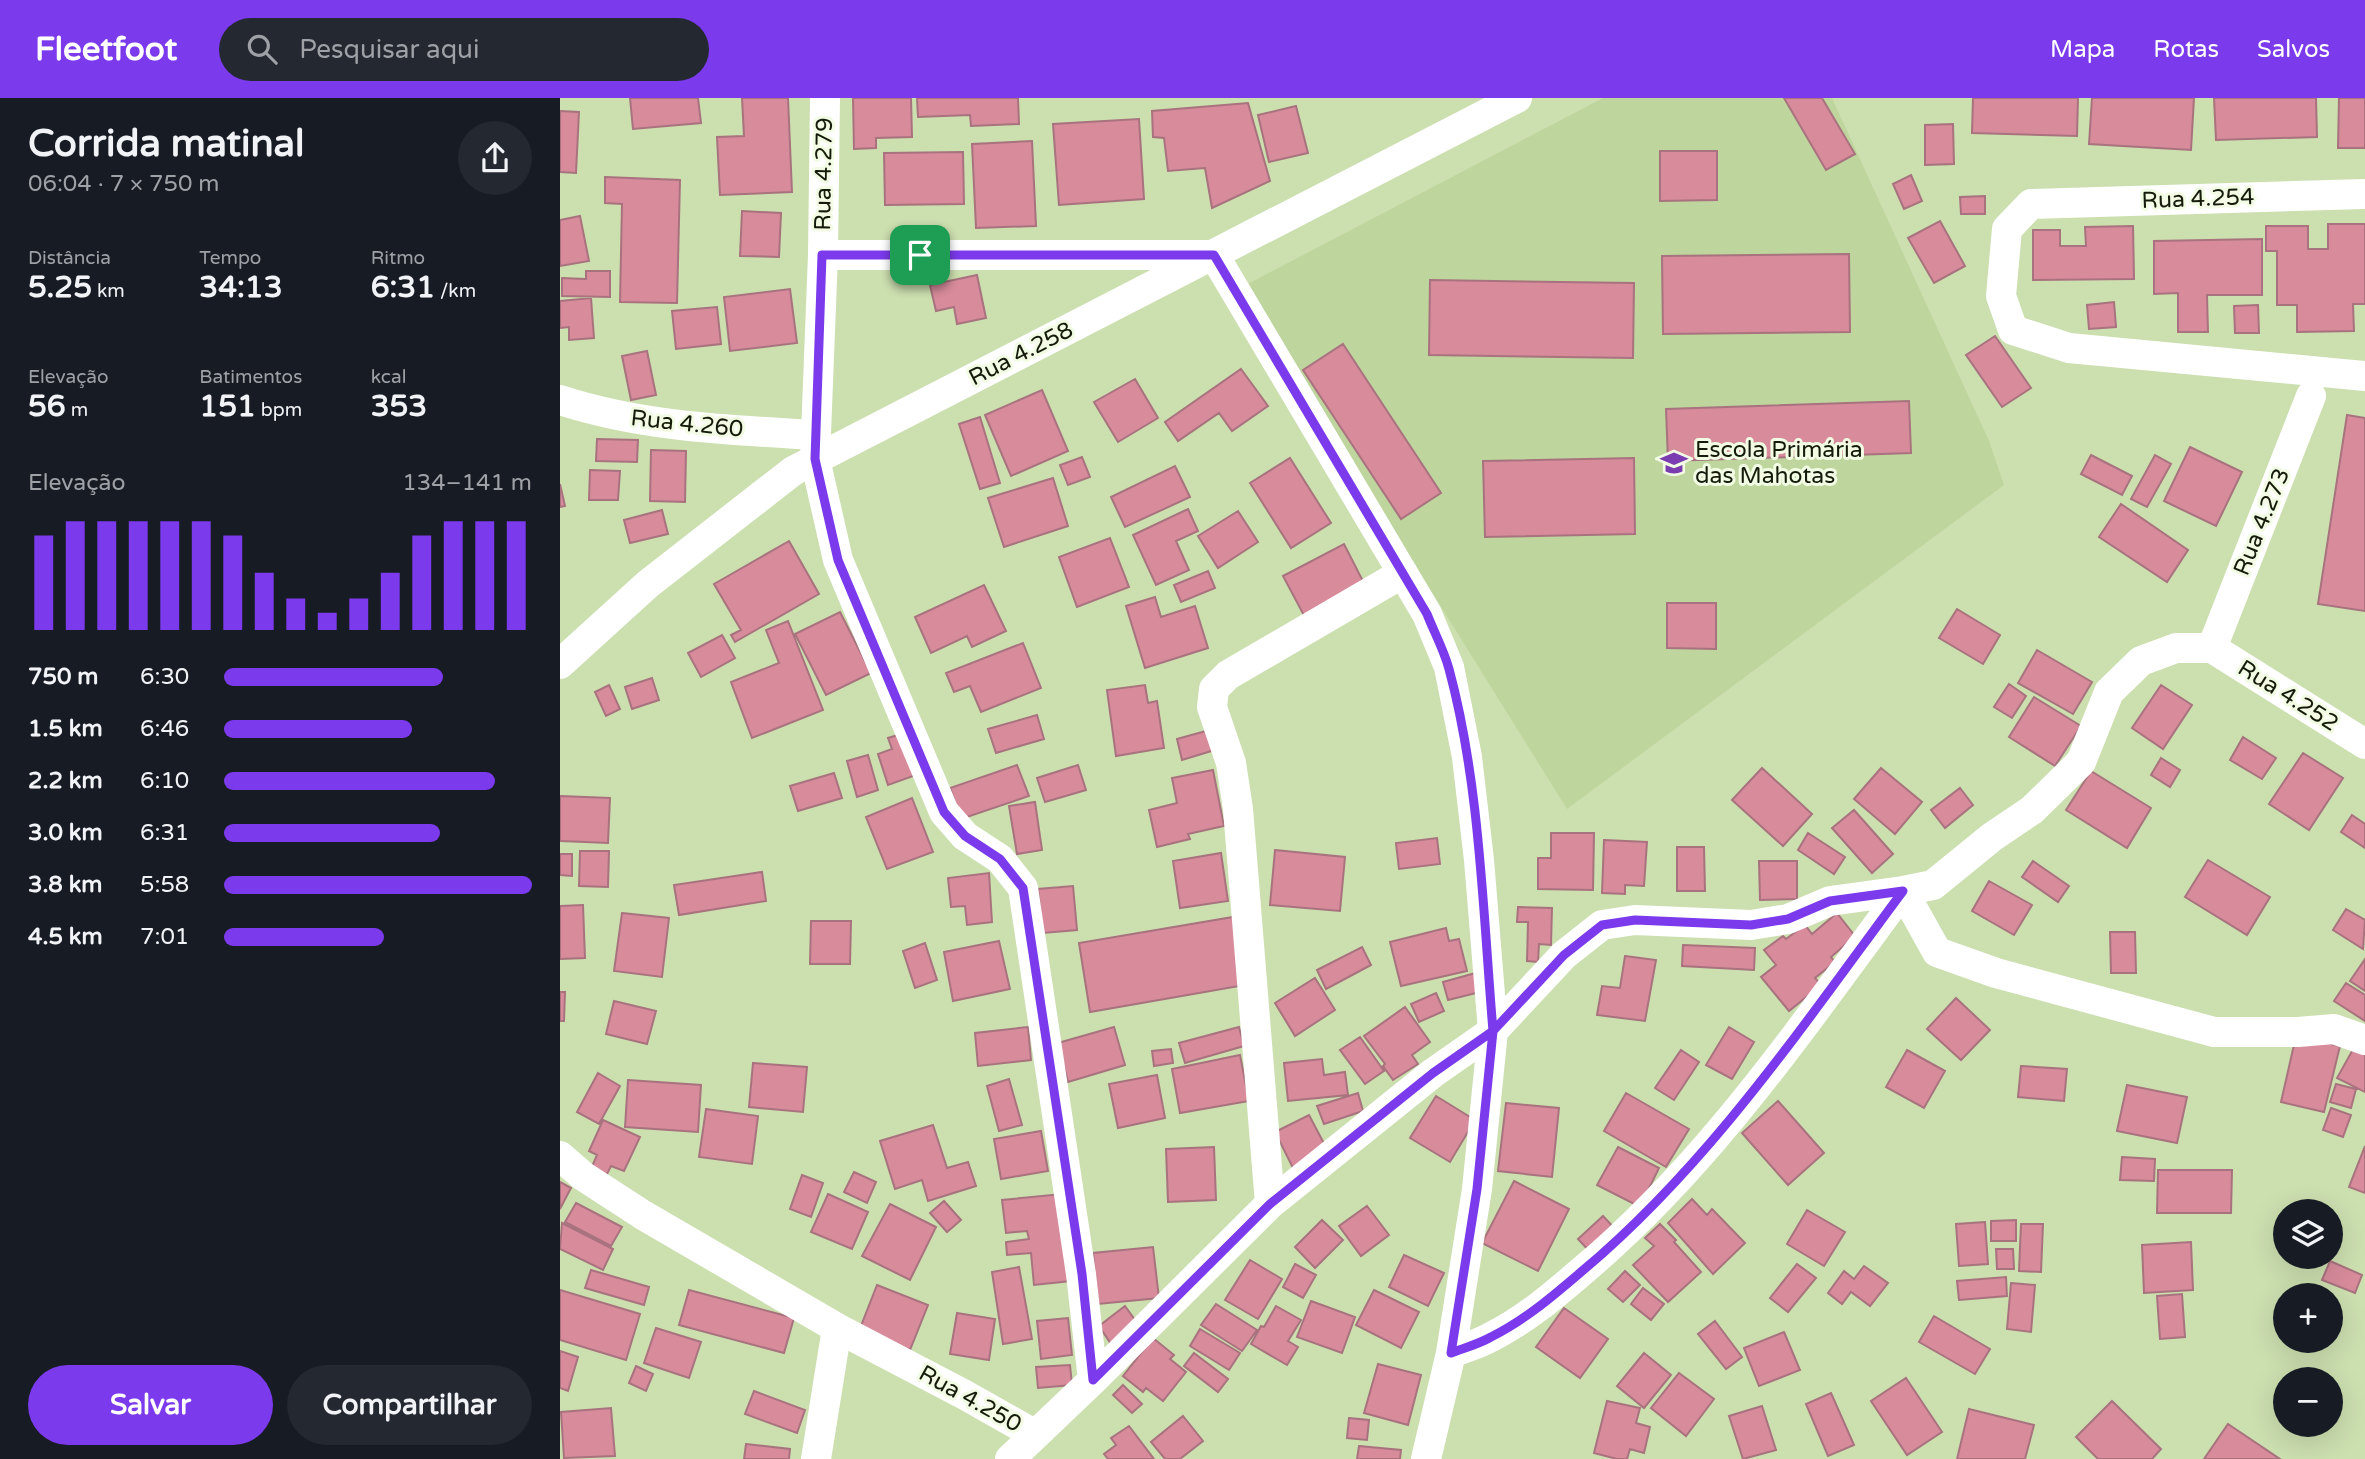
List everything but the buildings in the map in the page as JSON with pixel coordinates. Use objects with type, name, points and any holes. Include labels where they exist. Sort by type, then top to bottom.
[{"type":"street","name":"Rua 4.279","points":[[825,98],[815,447],[838,560],[944,812],[965,836],[1000,859],[1023,888],[1082,1274],[1093,1380]]},
{"type":"street","name":"Rua 4.258","points":[[560,664],[648,583],[793,471],[815,447],[1214,255],[1517,98]]},
{"type":"street","name":"Rua 4.254","points":[[2365,194],[2031,204],[2007,229],[2001,296],[2013,330],[2069,348],[2365,376]]},
{"type":"street","points":[[822,255],[1214,255],[1427,614],[1449,667],[1467,757],[1479,860],[1493,1031],[1477,1189],[1451,1353],[1426,1459]]},
{"type":"street","name":"Rua 4.273","points":[[2212,648],[2311,396]]},
{"type":"street","name":"Rua 4.260","points":[[560,400],[629,419],[718,430],[815,447]]},
{"type":"street","points":[[1270,1204],[1238,809],[1231,763],[1212,707],[1214,688],[1228,675],[1403,573]]},
{"type":"street","name":"Rua 4.250","points":[[560,1156],[583,1176],[643,1215],[837,1328],[1034,1434],[1093,1380],[1270,1204],[1433,1073],[1493,1031],[1564,955],[1602,925],[1635,920],[1751,925],[1788,919],[1830,901],[1933,885],[1992,837],[2032,810],[2081,762],[2109,692],[2140,661],[2175,648],[2212,648]]},
{"type":"street","name":"Rua 4.252","points":[[2212,648],[2365,744]]},
{"type":"street","points":[[1451,1353],[1490,1338],[1536,1310],[1610,1248],[1680,1178],[1786,1048],[1903,891],[1937,952],[1996,973],[2214,1032],[2334,1029],[2365,1040]]},
{"type":"street","points":[[816,1459],[837,1328]]},
{"type":"street","points":[[1010,1459],[1034,1434]]},
{"type":"shaded area","name":"Escola Primária das Mahotas","points":[[1603,98],[1832,98],[1989,441],[2004,485],[1567,809],[1242,287]]},
{"type":"place","name":"Escola Primária das Mahotas","points":[[1674,463]]},
{"type":"route","points":[[920,255],[822,255],[815,459],[838,560],[944,812],[965,836],[1000,859],[1023,888],[1082,1274],[1093,1380],[1270,1204],[1374,1118],[1493,1031],[1477,1189],[1451,1353],[1490,1338],[1536,1310],[1610,1248],[1680,1178],[1786,1048],[1903,891],[1830,901],[1788,919],[1751,925],[1635,920],[1602,925],[1564,955],[1493,1031],[1479,860],[1467,757],[1449,667],[1427,614],[1214,255],[920,255]]}]
